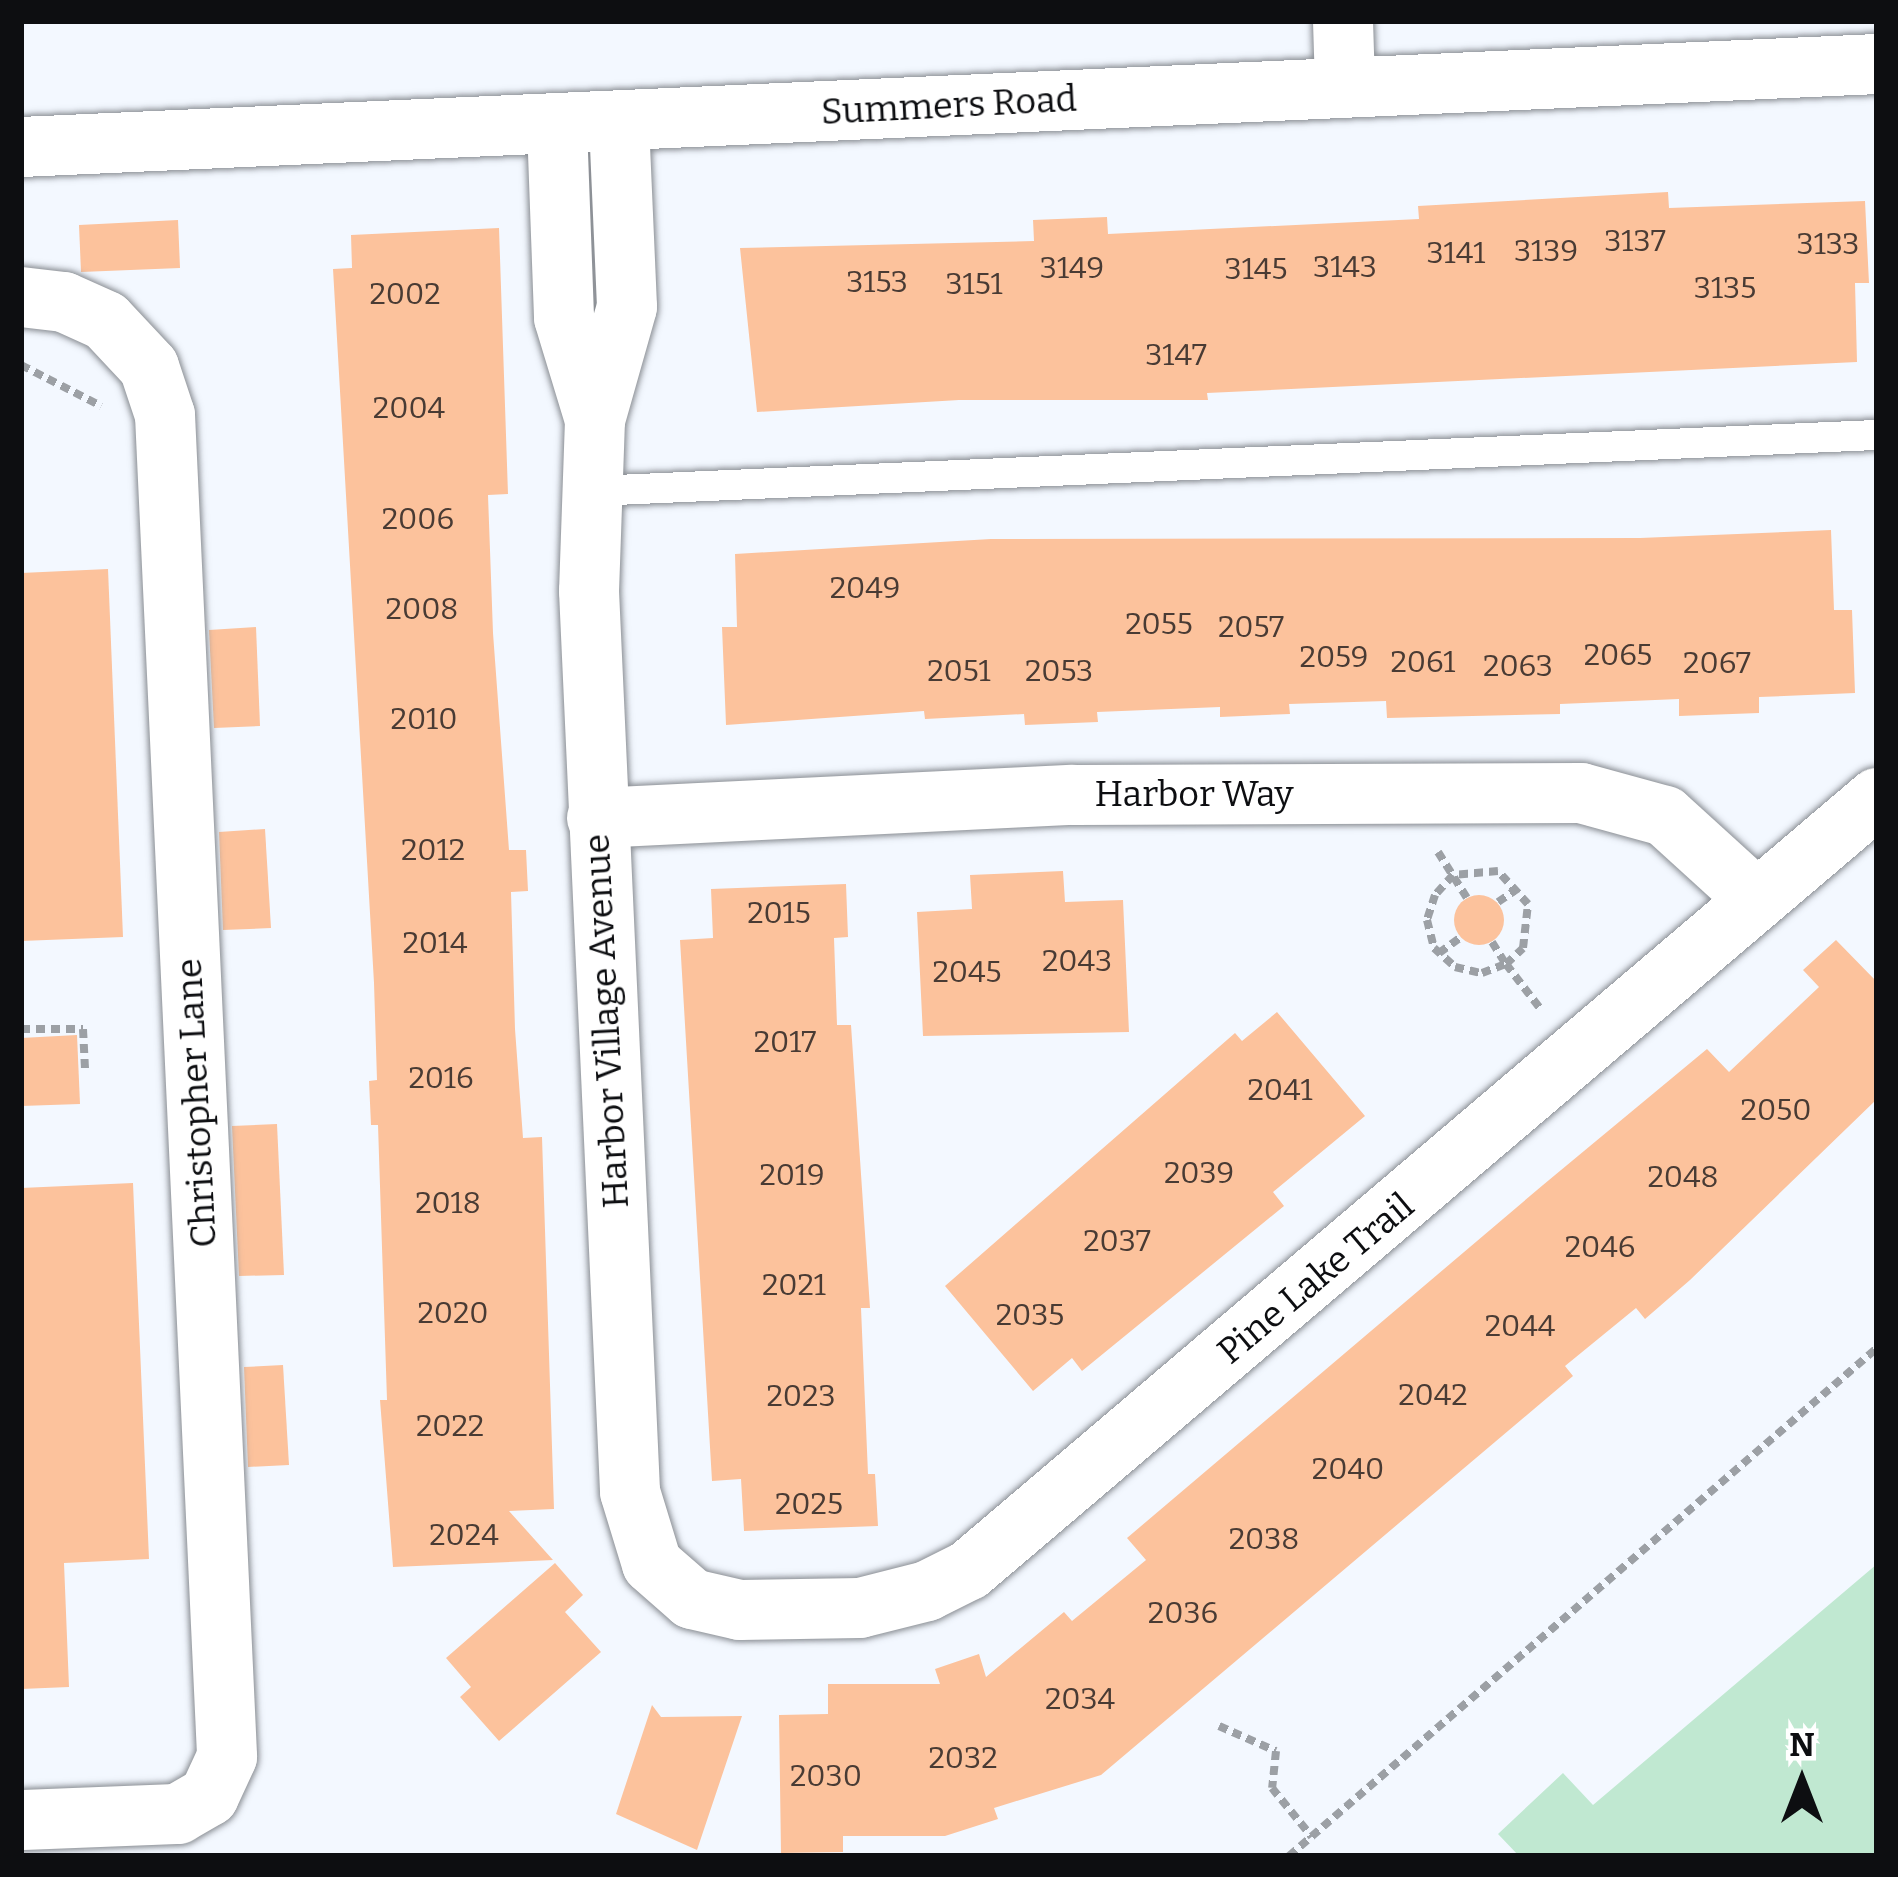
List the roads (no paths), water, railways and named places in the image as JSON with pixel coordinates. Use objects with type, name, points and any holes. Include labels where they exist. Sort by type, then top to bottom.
[{"type":"street","points":[[1343,21],[1345,86]]},
{"type":"street","name":"Summers Road","points":[[21,147],[619,124],[1877,64]]},
{"type":"street","name":"Harbor Village Avenue","points":[[619,124],[626,307],[595,420],[593,491],[597,818],[630,1492],[652,1564],[692,1599]]},
{"type":"street","name":"Harbor Village Avenue","points":[[557,126],[564,318],[595,420]]},
{"type":"street","name":"Christopher Lane","points":[[21,298],[64,302],[106,321],[140,354],[165,415],[227,1757],[209,1796],[178,1814],[21,1820]]},
{"type":"street","name":"Harbor Way","points":[[597,818],[1072,795],[1580,793],[1665,816],[1755,898]]},
{"type":"street","name":"Pine Lake Trail","points":[[692,1599],[740,1610],[860,1609],[927,1592],[969,1570],[1569,1067],[1755,898],[1877,798]]},
{"type":"lane","points":[[593,491],[1877,435]]}]
